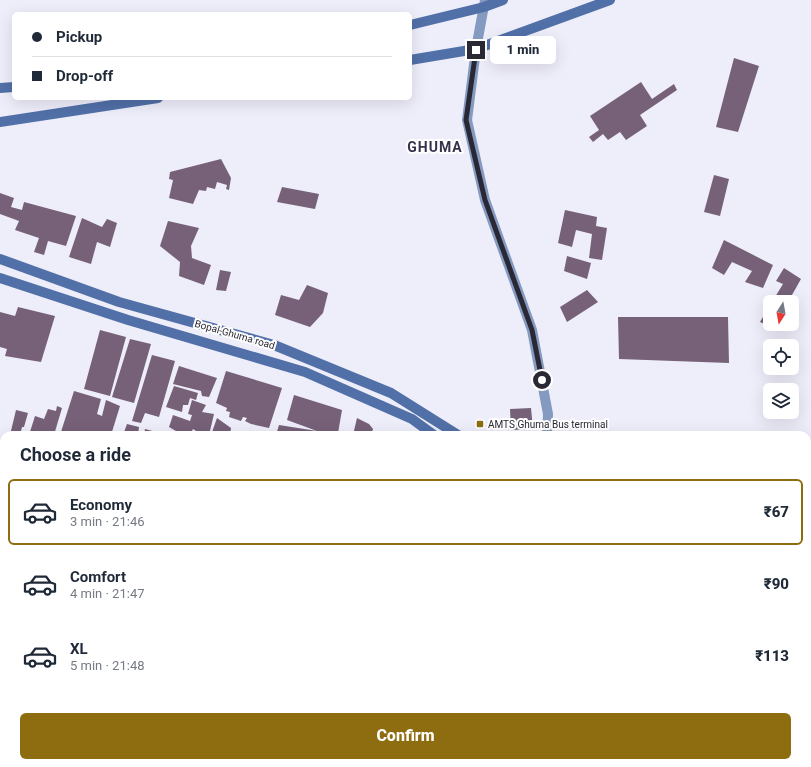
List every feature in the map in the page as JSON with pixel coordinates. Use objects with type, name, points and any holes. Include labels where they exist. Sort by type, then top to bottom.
[{"type":"street","points":[[412,24],[485,3],[503,0]]},
{"type":"street","points":[[412,60],[476,50],[610,0]]},
{"type":"street","points":[[485,3],[476,50],[466,120],[485,200],[532,330],[548,414],[547,431]]},
{"type":"street","points":[[0,88],[12,87]]},
{"type":"street","points":[[0,122],[145,100]]},
{"type":"street","name":"Bopal-Ghuma road","points":[[0,259],[119,302],[274,345],[391,393],[452,431]]},
{"type":"street","points":[[0,278],[128,320],[305,372],[412,419],[428,431]]},
{"type":"street","points":[[412,419],[418,409]]},
{"type":"building","points":[[734,58],[759,66],[738,132],[716,127]]},
{"type":"building","points":[[641,82],[652,99],[674,84],[677,90],[640,115],[647,126],[626,140],[620,132],[608,140],[603,134],[593,142],[589,137],[599,130],[590,116]]},
{"type":"building","points":[[221,159],[231,178],[229,190],[226,189],[227,185],[217,182],[215,189],[207,187],[206,191],[199,190],[193,204],[169,198],[173,180],[169,179],[170,172]]},
{"type":"building","points":[[714,175],[729,179],[720,216],[704,212]]},
{"type":"building","points":[[282,187],[319,194],[315,209],[277,202]]},
{"type":"building","points":[[0,193],[14,198],[11,207],[22,210],[24,202],[76,216],[66,246],[48,241],[44,255],[34,252],[39,238],[15,230],[19,221],[0,214]]},
{"type":"building","points":[[565,210],[597,217],[596,226],[607,228],[602,260],[589,258],[592,234],[576,230],[572,247],[558,243]]},
{"type":"building","points":[[82,218],[102,227],[107,219],[117,223],[110,247],[97,242],[91,264],[69,257]]},
{"type":"building","points":[[168,221],[199,228],[191,246],[192,258],[211,265],[204,285],[179,276],[180,262],[160,246]]},
{"type":"building","points":[[724,240],[773,265],[763,288],[745,282],[752,271],[732,262],[724,275],[712,268]]},
{"type":"building","points":[[567,256],[591,263],[587,279],[564,271]]},
{"type":"building","points":[[784,268],[801,279],[792,295],[776,295],[783,284],[776,281]]},
{"type":"building","points":[[220,270],[231,272],[226,291],[216,290]]},
{"type":"building","points":[[307,285],[328,293],[323,313],[310,327],[275,315],[281,295],[299,300]]},
{"type":"building","points":[[587,290],[598,302],[567,322],[560,307]]},
{"type":"building","points":[[18,307],[55,316],[41,362],[5,356],[7,349],[0,347],[0,312],[15,316]]},
{"type":"building","points":[[618,317],[728,317],[729,363],[619,359]]},
{"type":"building","points":[[100,330],[126,337],[110,396],[84,389]]},
{"type":"building","points":[[130,339],[151,344],[134,403],[112,397]]},
{"type":"building","points":[[152,355],[175,361],[159,417],[145,413],[141,423],[132,421]]},
{"type":"building","points":[[179,366],[217,378],[209,397],[202,396],[201,391],[173,384]]},
{"type":"building","points":[[226,371],[282,388],[269,428],[251,424],[245,421],[247,418],[243,417],[241,421],[229,417],[230,412],[226,411],[227,408],[216,403]]},
{"type":"building","points":[[174,386],[198,393],[196,400],[190,398],[188,405],[183,405],[182,412],[166,407]]},
{"type":"building","points":[[74,391],[101,399],[97,414],[102,416],[106,400],[120,406],[112,431],[61,431]]},
{"type":"building","points":[[294,395],[342,410],[338,431],[317,431],[287,420]]},
{"type":"building","points":[[192,400],[206,405],[202,412],[214,414],[210,431],[196,431],[193,429],[192,431],[176,431],[169,427],[173,415],[190,421],[192,415],[188,414]]},
{"type":"building","points":[[57,406],[62,408],[55,431],[30,431],[35,416],[44,419],[48,409],[56,411]]},
{"type":"building","points":[[531,408],[533,429],[511,430],[510,409]]},
{"type":"building","points":[[16,410],[28,413],[24,427],[22,427],[21,431],[11,431]]},
{"type":"building","points":[[217,418],[231,428],[231,431],[212,431]]},
{"type":"building","points":[[357,418],[369,424],[373,429],[372,431],[354,431]]},
{"type":"building","points":[[127,424],[139,427],[138,431],[124,431]]},
{"type":"building","points":[[279,425],[317,431],[277,431]]},
{"type":"place","name":"AMTS Ghuma Bus terminal","points":[[480,424]]},
{"type":"district","name":"GHUMA","points":[[435,147]]},
{"type":"route","points":[[476,50],[466,120],[485,200],[532,330],[542,380]]}]
